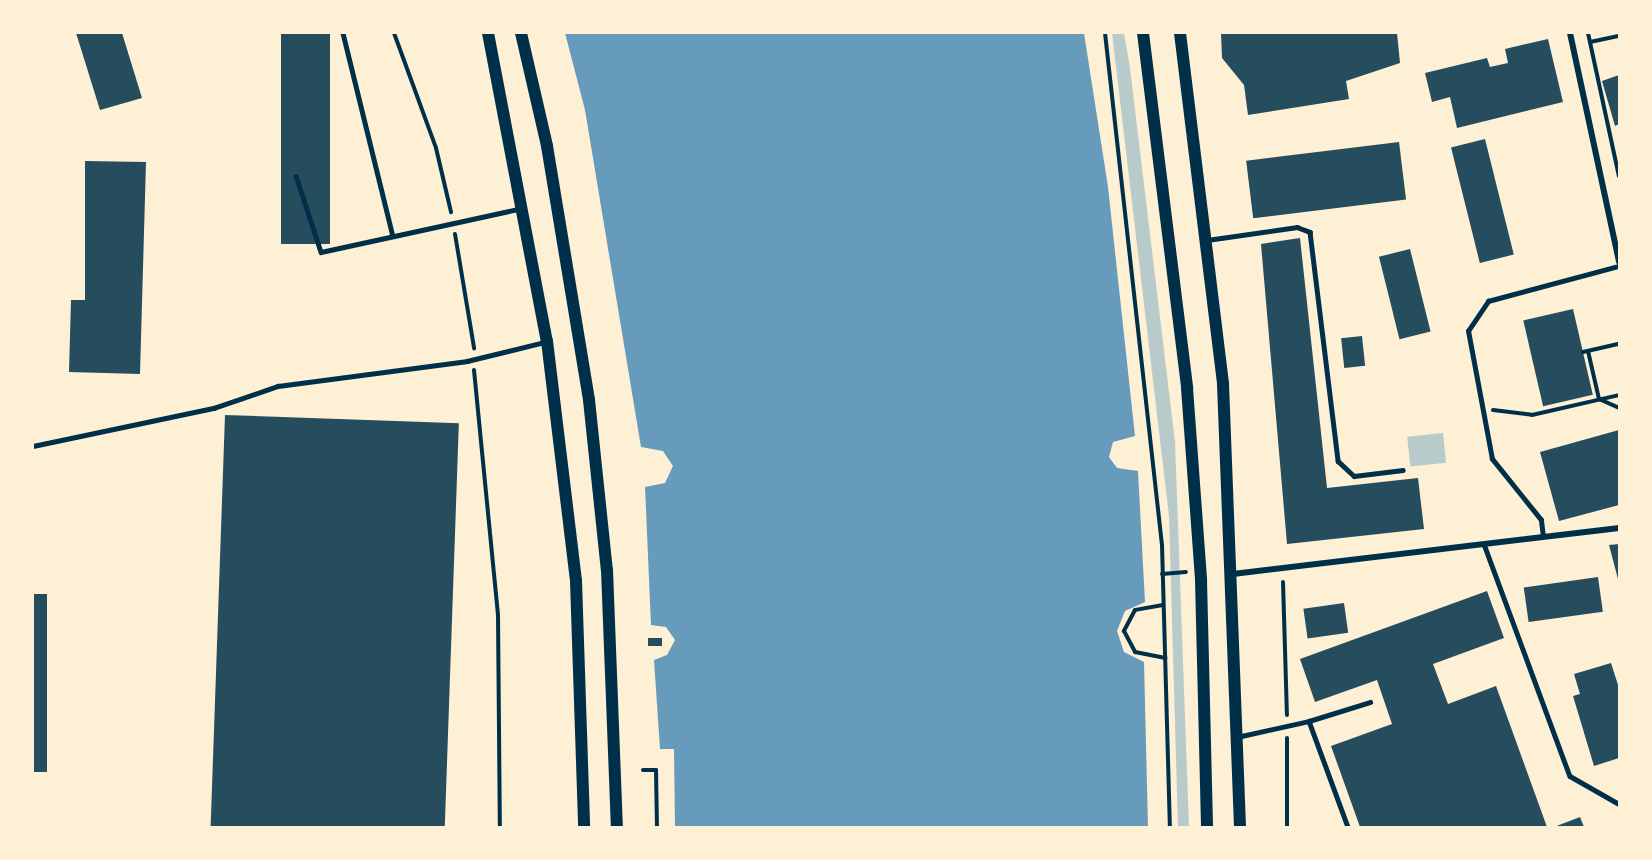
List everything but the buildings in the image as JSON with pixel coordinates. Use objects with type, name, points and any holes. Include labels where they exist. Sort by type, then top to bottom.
[{"type":"main road","points":[[488,33],[524,207],[548,341],[576,581],[584,827]]},
{"type":"main road","points":[[521,33],[547,146],[589,400],[608,570],[617,827]]},
{"type":"main road","points":[[1143,33],[1187,388],[1201,580],[1207,827]]},
{"type":"main road","points":[[1180,33],[1223,384],[1233,574],[1240,827]]},
{"type":"street","points":[[1570,33],[1619,264]]},
{"type":"street","points":[[1233,574],[1619,528]]},
{"type":"lane","points":[[343,33],[393,236]]},
{"type":"lane","points":[[296,176],[321,252],[524,207]]},
{"type":"lane","points":[[1207,240],[1297,227],[1310,232],[1338,461],[1354,476],[1403,470]]},
{"type":"lane","points":[[1543,537],[1541,519],[1492,459],[1467,331],[1488,301],[1619,264]]},
{"type":"lane","points":[[33,446],[214,408],[278,386],[474,358],[548,341]]},
{"type":"lane","points":[[1484,544],[1570,776],[1619,804]]},
{"type":"lane","points":[[1237,737],[1287,727],[1370,702]]},
{"type":"lane","points":[[1309,721],[1348,827]]},
{"type":"path","points":[[394,33],[436,148],[453,223],[474,358],[498,615],[501,827]]},
{"type":"path","points":[[1105,33],[1144,356],[1162,574],[1170,827]]},
{"type":"path","points":[[1588,33],[1619,176]]},
{"type":"path","points":[[1590,42],[1619,36]]},
{"type":"path","points":[[1599,399],[1586,352],[1619,344]]},
{"type":"path","points":[[1483,408],[1532,415],[1619,395]]},
{"type":"path","points":[[1599,399],[1619,408]]},
{"type":"path","points":[[1162,574],[1190,571]]},
{"type":"path","points":[[1283,582],[1287,827]]},
{"type":"path","points":[[1163,605],[1135,610],[1124,631],[1135,652],[1165,658]]},
{"type":"path","points":[[643,770],[656,770],[657,827]]},
{"type":"shaded area","points":[[1112,33],[1124,33],[1130,68],[1175,442],[1189,827],[1178,827],[1169,516]]},
{"type":"shaded area","points":[[1443,433],[1446,463],[1410,467],[1407,437]]},
{"type":"water","points":[[565,33],[1084,33],[1108,187],[1135,436],[1113,442],[1109,457],[1117,468],[1138,471],[1145,602],[1125,611],[1117,631],[1124,652],[1144,662],[1148,827],[675,827],[674,749],[660,749],[654,660],[667,655],[675,640],[666,627],[651,625],[645,487],[665,483],[673,466],[663,451],[641,447],[585,110]]}]
